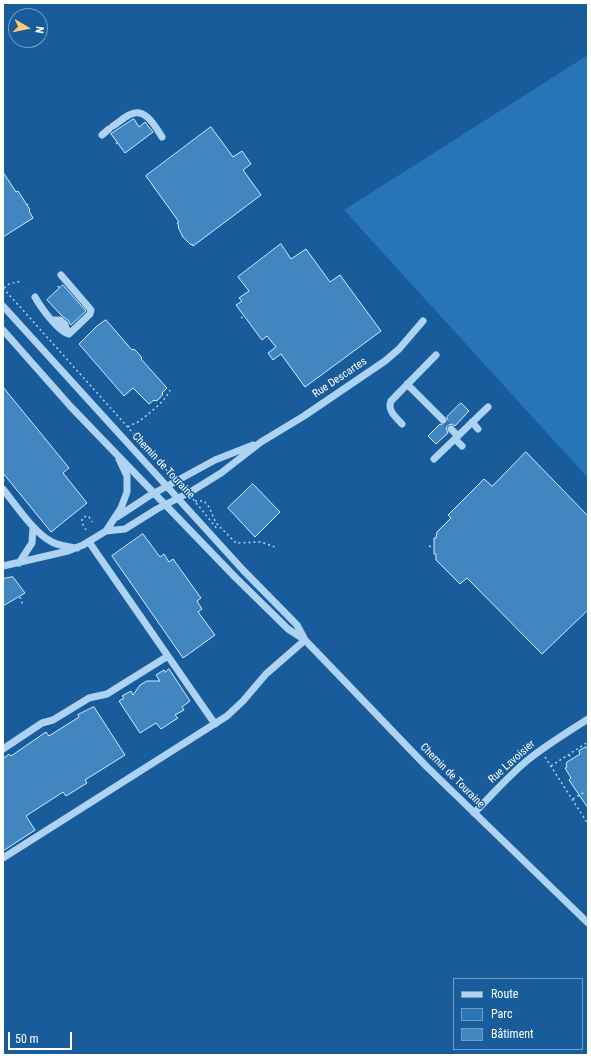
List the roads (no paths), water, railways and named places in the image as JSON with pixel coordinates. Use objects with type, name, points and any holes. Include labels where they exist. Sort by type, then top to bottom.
[{"type":"street","points":[[102,135],[129,115],[141,113],[147,116],[162,137]]},
{"type":"street","points":[[35,297],[52,320],[66,334],[71,332],[90,314],[91,310],[61,275]]},
{"type":"street","name":"Chemin de Touraine","points":[[3,306],[243,570],[296,625],[305,640]]},
{"type":"street","name":"Rue Descartes","points":[[106,531],[125,529],[221,473],[260,442],[304,416],[385,361],[399,349],[423,321]]},
{"type":"street","name":"Chemin de Touraine","points":[[3,330],[71,407],[240,582],[288,629],[305,640],[474,813],[588,923]]},
{"type":"street","points":[[402,424],[390,410],[390,404],[393,398],[436,355]]},
{"type":"street","points":[[408,384],[443,420]]},
{"type":"street","points":[[434,459],[488,407]]},
{"type":"street","points":[[472,422],[478,429]]},
{"type":"street","points":[[451,429],[462,446]]},
{"type":"street","name":"Rue Descartes","points":[[106,531],[114,519],[155,493],[215,460],[260,442]]},
{"type":"street","points":[[114,519],[124,503],[128,488],[127,476],[117,454]]},
{"type":"street","points":[[3,489],[34,527],[51,542],[77,548]]},
{"type":"street","points":[[19,563],[32,543],[34,527]]},
{"type":"street","points":[[3,566],[68,552],[89,542],[106,531]]},
{"type":"street","points":[[89,542],[215,724]]},
{"type":"street","points":[[3,858],[227,716],[243,701],[266,674],[305,640]]},
{"type":"street","points":[[3,749],[42,723],[53,720],[89,698],[107,694],[168,656]]},
{"type":"street","name":"Rue Lavoisier","points":[[474,813],[530,759],[588,720]]},
{"type":"tunnel","points":[[443,420],[451,429]]}]
